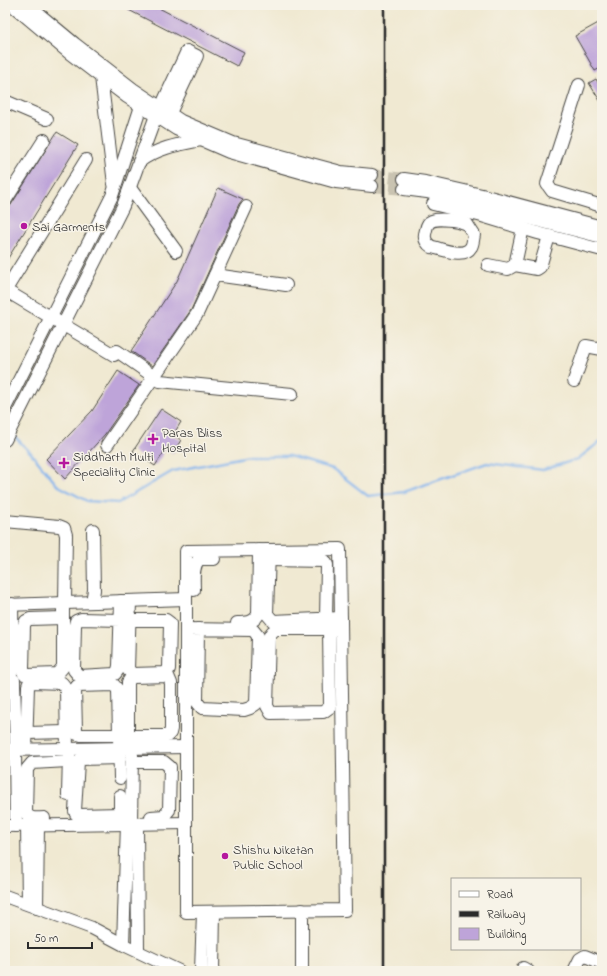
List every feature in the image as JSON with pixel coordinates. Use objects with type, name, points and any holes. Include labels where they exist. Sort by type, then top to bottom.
[{"type":"street","points":[[12,5],[68,52],[101,77],[143,102],[161,111],[181,121],[233,142],[372,181],[336,182],[229,152],[176,129],[161,111]]},
{"type":"street","points":[[28,5],[143,102]]},
{"type":"street","points":[[101,77],[115,187]]},
{"type":"street","points":[[579,85],[547,184],[552,191],[602,206]]},
{"type":"street","points":[[5,101],[47,120]]},
{"type":"street","points":[[5,406],[112,196],[143,102]]},
{"type":"street","points":[[5,440],[123,206],[139,162],[161,111]]},
{"type":"street","points":[[5,201],[44,140]]},
{"type":"street","points":[[139,162],[160,150],[201,140]]},
{"type":"street","points":[[86,160],[5,290],[63,325],[116,353],[160,381],[292,394]]},
{"type":"street","points":[[602,227],[482,195],[425,182],[404,184],[428,192],[602,237]]},
{"type":"street","points":[[130,188],[176,251]]},
{"type":"street","points":[[433,204],[460,216],[523,228],[602,250]]},
{"type":"street","points":[[107,445],[197,314],[246,207]]},
{"type":"street","points":[[515,265],[523,228]]},
{"type":"street","points":[[488,265],[508,269],[515,265],[537,269],[540,267],[549,236]]},
{"type":"street","points":[[215,275],[286,285]]},
{"type":"street","points":[[574,381],[586,346],[602,349]]},
{"type":"street","points":[[5,521],[59,526],[64,528],[66,535],[63,618],[64,667],[57,674],[24,674],[24,625],[26,621],[30,619],[63,618]]},
{"type":"street","points":[[92,602],[94,590],[93,530]]},
{"type":"street","points":[[340,549],[341,624],[346,910],[186,912],[186,747],[194,568],[199,559],[340,549]]},
{"type":"street","points":[[191,626],[253,630],[256,632],[258,636],[256,704],[250,708],[244,710],[209,709],[202,708],[197,702],[191,626],[186,599],[186,552],[264,554],[325,561],[327,565],[327,624],[330,707],[323,712],[271,713],[267,706],[269,637],[272,632],[276,629],[327,624]]},
{"type":"street","points":[[264,554],[267,614],[270,619],[273,621],[341,624]]},
{"type":"street","points":[[191,626],[249,623],[255,620],[258,614],[264,554]]},
{"type":"street","points":[[5,672],[12,670],[14,665],[8,619],[8,604],[186,599]]},
{"type":"street","points":[[125,620],[128,670],[133,674],[166,673],[169,669],[170,623],[166,620],[125,620],[81,619],[76,621],[75,625],[74,670],[79,676],[115,674],[118,670],[125,620],[126,601]]},
{"type":"street","points":[[120,778],[126,748],[117,687],[114,685],[77,686],[77,734],[126,748],[164,762],[170,767],[169,810],[167,814],[164,816],[128,821],[76,814],[78,761],[80,759],[126,748],[167,736],[171,729],[171,683],[168,676],[133,677],[128,682],[126,748],[128,821],[138,951]]},
{"type":"street","points":[[5,678],[11,678],[14,680],[18,823],[32,906]]},
{"type":"street","points":[[15,747],[29,683],[62,683],[66,688],[68,821]]},
{"type":"street","points":[[15,747],[66,732]]},
{"type":"street","points":[[15,747],[68,749],[186,747]]},
{"type":"street","points":[[68,761],[32,763],[29,765],[27,769],[26,813],[28,817],[32,818],[68,821]]},
{"type":"street","points":[[120,796],[128,821],[123,944]]},
{"type":"street","points":[[18,823],[128,821],[186,823]]},
{"type":"street","points":[[5,896],[92,928],[179,971]]},
{"type":"street","points":[[302,910],[302,971]]},
{"type":"street","points":[[201,971],[208,912]]},
{"type":"street","points":[[208,912],[213,971]]},
{"type":"street","points":[[574,971],[580,958],[585,956],[602,963]]},
{"type":"building","points":[[119,5],[153,5],[244,52],[237,66]]},
{"type":"building","points":[[602,21],[602,67],[595,71],[575,36]]},
{"type":"building","points":[[596,79],[602,90],[602,104],[589,83]]},
{"type":"building","points":[[57,132],[78,145],[5,263],[5,212],[11,205]]},
{"type":"building","points":[[218,188],[243,199],[239,204],[191,310],[152,366],[131,351],[177,281]]},
{"type":"building","points":[[118,371],[139,385],[105,434],[65,479],[46,459],[92,411]]},
{"type":"building","points":[[161,409],[181,422],[173,435],[181,440],[173,453],[166,449],[155,466],[133,451]]},
{"type":"waterway","points":[[12,434],[31,453],[57,485],[87,501],[118,503],[173,471],[249,456],[289,456],[333,469],[368,496],[404,492],[487,463],[543,470],[578,459],[602,440]]},
{"type":"tunnel","points":[[372,175],[404,179]]},
{"type":"tunnel","points":[[372,186],[404,189]]},
{"type":"railway","points":[[384,5],[384,971]]},
{"type":"place","name":"Sai Garments","points":[[24,226]]},
{"type":"place","name":"Paras Bliss Hospital","points":[[153,439]]},
{"type":"place","name":"Siddharth Multi Speciality Clinic","points":[[64,463]]},
{"type":"place","name":"Shishu Niketan Public School","points":[[225,856]]}]
